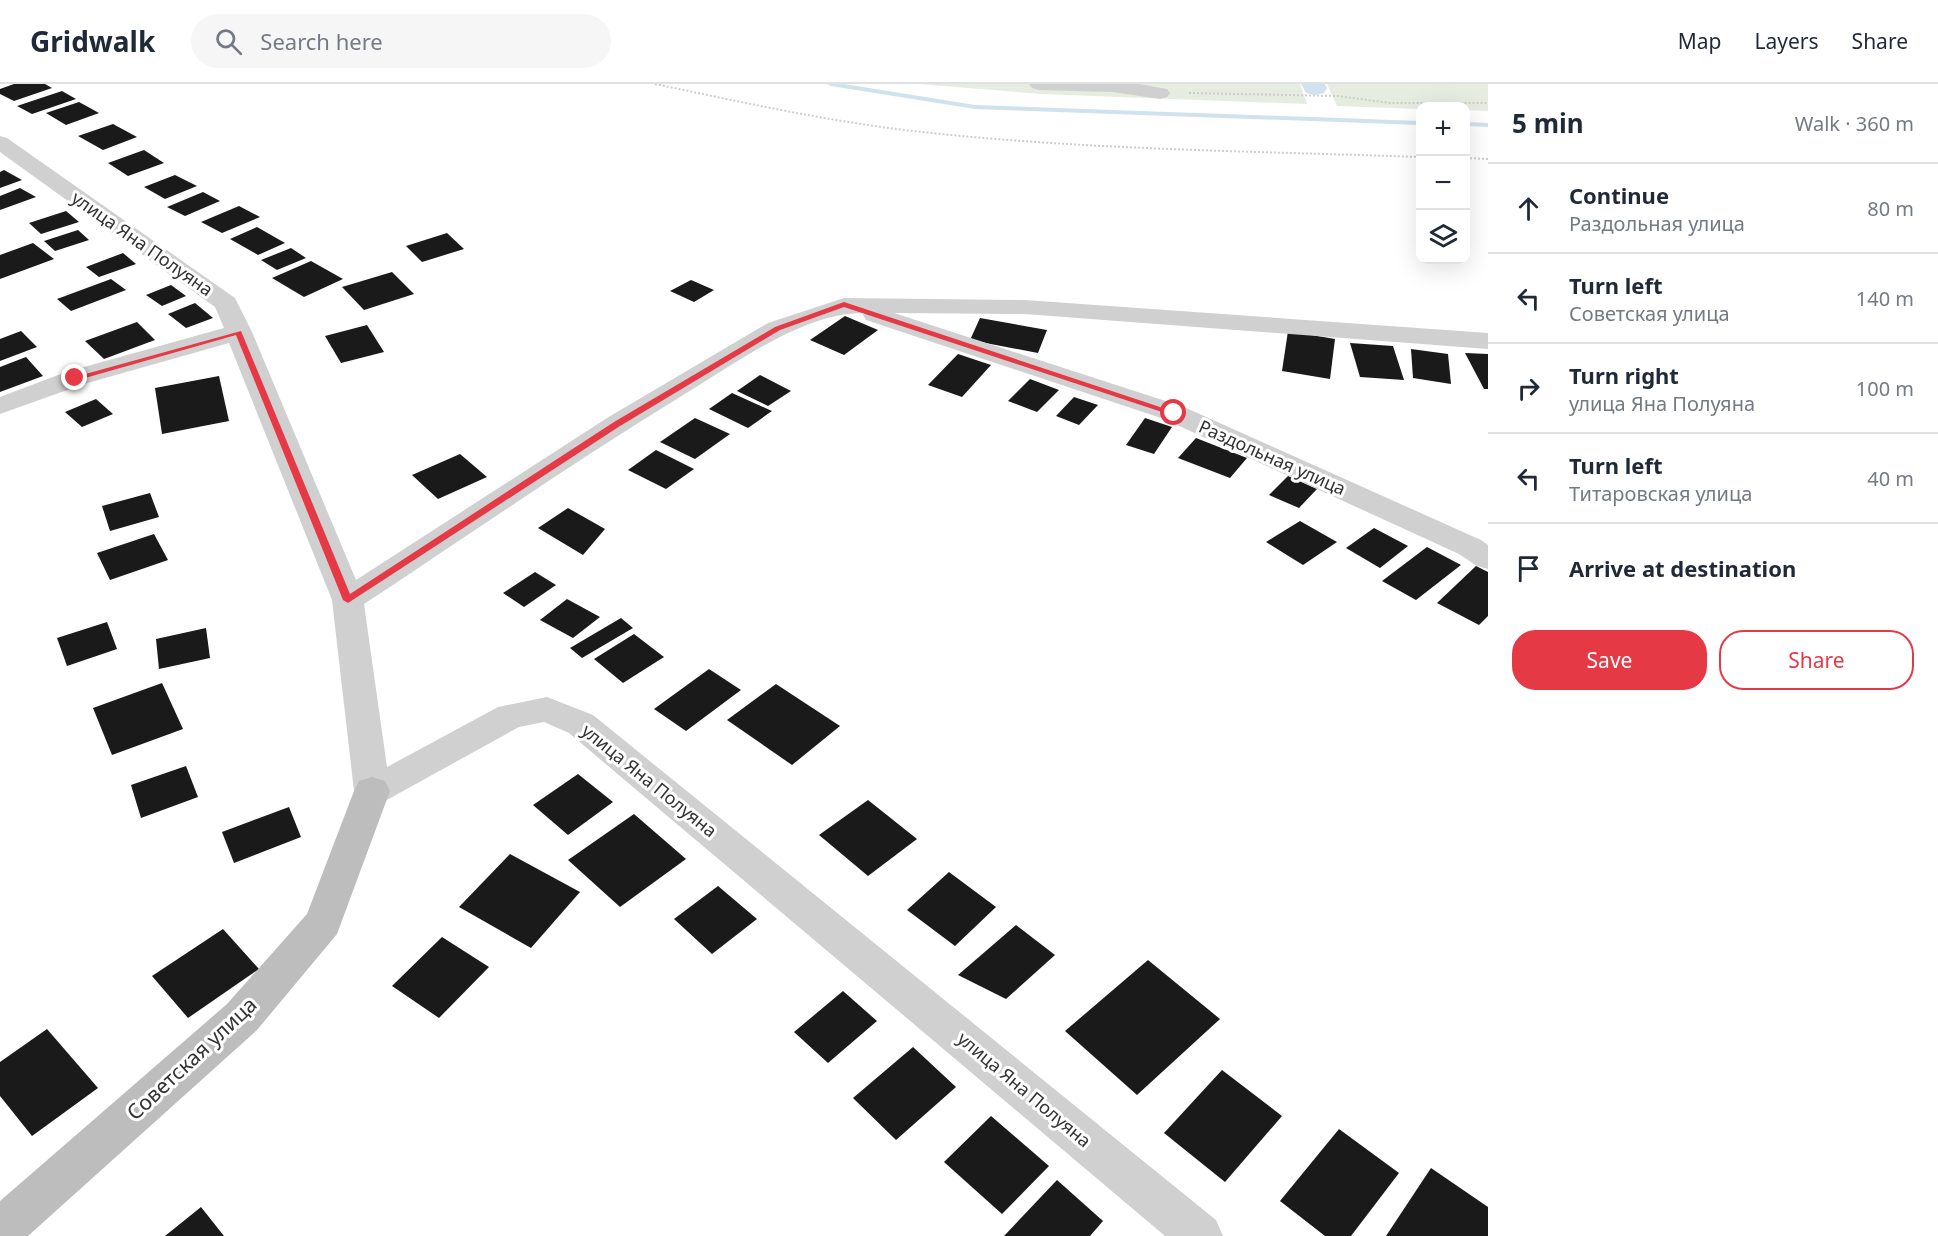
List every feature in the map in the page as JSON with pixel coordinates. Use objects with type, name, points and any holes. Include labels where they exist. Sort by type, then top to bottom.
[{"type":"street","points":[[1039,84],[1113,86],[1160,93]]},
{"type":"street","name":"улица Яна Полуяна","points":[[0,142],[226,303],[348,600],[372,791],[510,716],[547,709],[581,724],[1200,1236]]},
{"type":"street","points":[[348,600],[617,424],[777,328],[844,304],[1025,307],[1488,341]]},
{"type":"street","name":"Раздольная улица","points":[[844,304],[1174,413],[1470,547],[1488,559]]},
{"type":"street","points":[[0,406],[75,378],[239,332]]},
{"type":"street","name":"Советская улица","points":[[4,1232],[242,1017],[323,923],[372,791]]},
{"type":"path","points":[[655,84],[753,104],[913,131],[1071,144],[1416,157]]},
{"type":"path","points":[[1160,93],[1338,96],[1390,103],[1488,103]]},
{"type":"path","points":[[1470,158],[1488,159]]},
{"type":"shaded area","points":[[919,84],[1300,84],[1307,104],[1041,94]]},
{"type":"shaded area","points":[[1327,84],[1488,84],[1488,111],[1470,110],[1470,102],[1416,102],[1416,109],[1337,106]]},
{"type":"building","points":[[14,84],[45,84],[52,88],[14,101],[0,94],[0,89]]},
{"type":"building","points":[[62,91],[76,99],[32,114],[17,106]]},
{"type":"building","points":[[79,102],[99,113],[66,125],[46,113]]},
{"type":"building","points":[[113,124],[137,137],[103,150],[78,136]]},
{"type":"building","points":[[144,150],[164,163],[128,176],[108,163]]},
{"type":"building","points":[[4,170],[22,180],[0,188],[0,172]]},
{"type":"building","points":[[175,175],[197,186],[165,199],[144,187]]},
{"type":"building","points":[[20,188],[36,197],[0,210],[0,196]]},
{"type":"building","points":[[203,192],[220,201],[185,216],[167,207]]},
{"type":"building","points":[[239,206],[260,217],[222,233],[201,222]]},
{"type":"building","points":[[66,211],[79,222],[41,234],[29,223]]},
{"type":"building","points":[[257,227],[285,243],[258,255],[230,239]]},
{"type":"building","points":[[78,230],[89,240],[55,251],[44,241]]},
{"type":"building","points":[[447,233],[464,249],[422,262],[406,246]]},
{"type":"building","points":[[33,243],[54,259],[0,279],[0,255]]},
{"type":"building","points":[[291,248],[306,258],[277,270],[261,260]]},
{"type":"building","points":[[123,253],[136,264],[99,277],[86,267]]},
{"type":"building","points":[[311,261],[343,279],[304,297],[272,278]]},
{"type":"building","points":[[392,272],[414,294],[364,310],[342,287]]},
{"type":"building","points":[[111,279],[126,290],[71,311],[57,299]]},
{"type":"building","points":[[691,280],[714,290],[694,302],[670,291]]},
{"type":"building","points":[[171,285],[186,296],[162,306],[146,295]]},
{"type":"building","points":[[195,303],[213,318],[186,328],[168,314]]},
{"type":"building","points":[[845,316],[878,330],[844,355],[810,340]]},
{"type":"building","points":[[980,318],[1047,330],[1038,353],[970,340]]},
{"type":"building","points":[[137,322],[155,340],[104,359],[85,341]]},
{"type":"building","points":[[367,325],[384,352],[341,363],[325,336]]},
{"type":"building","points":[[21,331],[37,347],[0,361],[0,339]]},
{"type":"building","points":[[1288,331],[1335,339],[1330,379],[1282,371]]},
{"type":"building","points":[[1350,343],[1393,346],[1404,380],[1360,377]]},
{"type":"building","points":[[1411,349],[1448,354],[1451,384],[1413,378]]},
{"type":"building","points":[[1465,353],[1488,354],[1488,389],[1484,389]]},
{"type":"building","points":[[958,354],[991,365],[962,397],[928,385]]},
{"type":"building","points":[[26,357],[43,376],[0,392],[0,367]]},
{"type":"building","points":[[760,375],[791,391],[768,406],[737,391]]},
{"type":"building","points":[[219,376],[229,421],[162,434],[155,388]]},
{"type":"building","points":[[1030,379],[1059,390],[1037,412],[1008,401]]},
{"type":"building","points":[[732,393],[772,411],[748,428],[709,409]]},
{"type":"building","points":[[1074,397],[1098,405],[1079,425],[1056,416]]},
{"type":"building","points":[[96,399],[113,414],[82,427],[65,412]]},
{"type":"building","points":[[695,418],[730,434],[695,459],[660,442]]},
{"type":"building","points":[[1145,418],[1172,427],[1154,454],[1126,445]]},
{"type":"building","points":[[1196,438],[1247,458],[1230,478],[1178,458]]},
{"type":"building","points":[[656,450],[694,469],[666,489],[628,470]]},
{"type":"building","points":[[460,454],[487,477],[438,499],[412,475]]},
{"type":"building","points":[[1288,476],[1317,489],[1299,508],[1269,495]]},
{"type":"building","points":[[150,493],[159,517],[110,531],[102,506]]},
{"type":"building","points":[[568,508],[605,529],[583,555],[538,528]]},
{"type":"building","points":[[1300,521],[1337,542],[1303,565],[1266,542]]},
{"type":"building","points":[[1374,528],[1408,546],[1380,568],[1346,548]]},
{"type":"building","points":[[154,534],[168,560],[110,580],[97,553]]},
{"type":"building","points":[[1427,547],[1461,565],[1416,600],[1382,581]]},
{"type":"building","points":[[1476,566],[1488,572],[1488,616],[1479,625],[1437,603]]},
{"type":"building","points":[[535,572],[556,585],[524,607],[503,593]]},
{"type":"building","points":[[567,599],[600,617],[573,638],[540,620]]},
{"type":"building","points":[[621,618],[633,628],[582,658],[570,648]]},
{"type":"building","points":[[107,622],[117,649],[67,666],[57,638]]},
{"type":"building","points":[[206,628],[210,658],[159,669],[156,639]]},
{"type":"building","points":[[634,634],[664,657],[623,683],[594,659]]},
{"type":"building","points":[[709,669],[741,690],[686,731],[654,709]]},
{"type":"building","points":[[162,683],[183,729],[112,755],[93,708]]},
{"type":"building","points":[[776,684],[840,726],[792,765],[727,720]]},
{"type":"building","points":[[186,766],[198,797],[141,818],[131,785]]},
{"type":"building","points":[[578,774],[613,802],[568,835],[533,805]]},
{"type":"building","points":[[868,800],[917,839],[868,876],[819,835]]},
{"type":"building","points":[[289,807],[301,837],[234,863],[222,832]]},
{"type":"building","points":[[634,814],[686,859],[620,907],[568,860]]},
{"type":"building","points":[[510,854],[580,892],[531,948],[459,907]]},
{"type":"building","points":[[949,872],[996,907],[955,946],[907,910]]},
{"type":"building","points":[[718,886],[757,919],[712,954],[674,919]]},
{"type":"building","points":[[1016,925],[1055,955],[1006,999],[958,975]]},
{"type":"building","points":[[223,929],[259,969],[188,1018],[152,976]]},
{"type":"building","points":[[442,937],[489,967],[439,1018],[392,986]]},
{"type":"building","points":[[1148,960],[1220,1019],[1137,1095],[1065,1031]]},
{"type":"building","points":[[843,991],[877,1021],[828,1063],[794,1032]]},
{"type":"building","points":[[47,1029],[98,1088],[32,1136],[0,1096],[0,1062]]},
{"type":"building","points":[[913,1047],[956,1087],[896,1140],[853,1098]]},
{"type":"building","points":[[1222,1070],[1282,1116],[1225,1182],[1164,1133]]},
{"type":"building","points":[[991,1116],[1049,1166],[1002,1214],[944,1162]]},
{"type":"building","points":[[1339,1129],[1399,1173],[1351,1236],[1325,1236],[1280,1201]]},
{"type":"building","points":[[1431,1168],[1488,1207],[1488,1236],[1386,1236]]},
{"type":"building","points":[[1057,1180],[1103,1221],[1090,1236],[1004,1236]]},
{"type":"building","points":[[201,1207],[224,1236],[165,1236]]},
{"type":"waterway","points":[[831,84],[975,107],[1416,123]]},
{"type":"waterway","points":[[1313,84],[1315,88]]},
{"type":"waterway","points":[[1470,124],[1488,125]]},
{"type":"route","points":[[75,378],[239,332],[348,600],[617,424],[777,328],[844,304],[1174,413]]}]
